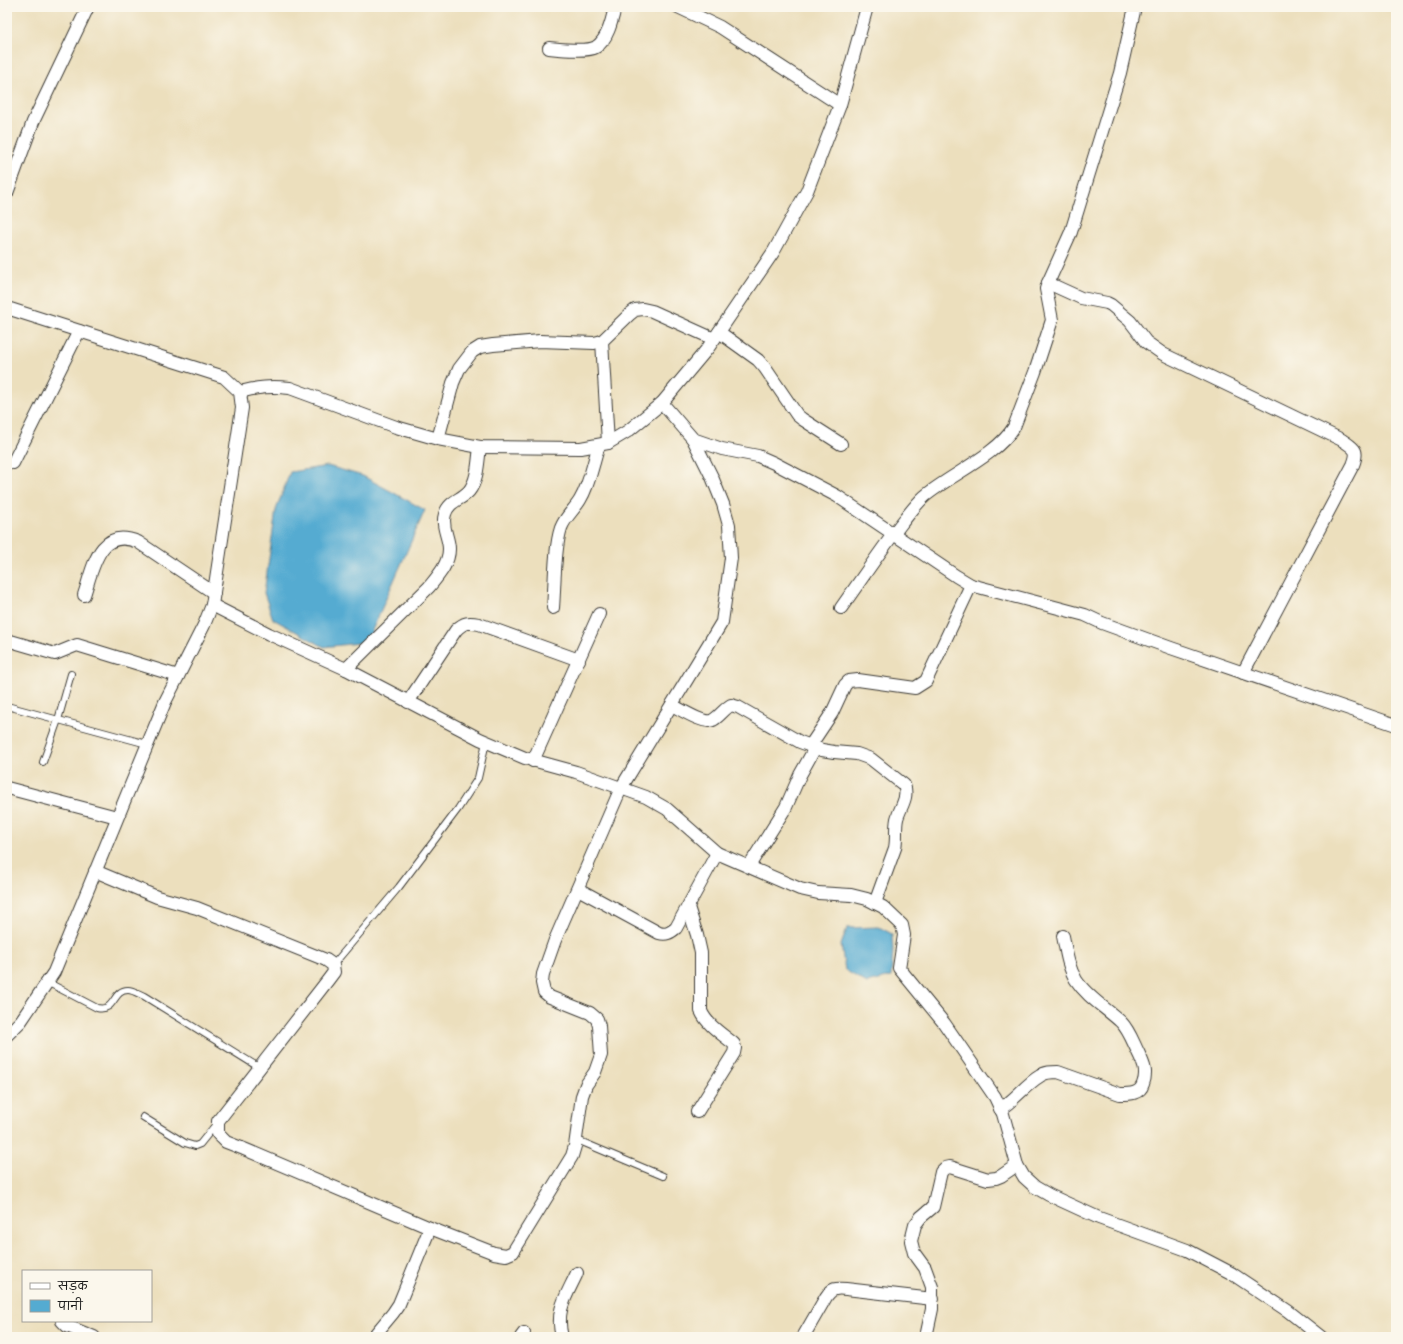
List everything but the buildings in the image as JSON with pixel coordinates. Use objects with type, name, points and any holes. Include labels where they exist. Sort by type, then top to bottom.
[{"type":"street","points":[[7,194],[33,122],[88,7]]},
{"type":"street","points":[[549,48],[596,48],[607,33],[615,7]]},
{"type":"street","points":[[678,7],[720,27],[840,105]]},
{"type":"street","points":[[240,392],[256,387],[290,388],[396,427],[438,439],[480,447],[581,448],[604,444],[628,431],[662,403],[717,336],[774,251],[807,192],[840,105],[867,7]]},
{"type":"street","points":[[841,608],[894,533],[918,503],[925,496],[999,444],[1009,435],[1014,427],[1035,372],[1052,320],[1046,289],[1074,225],[1120,73],[1135,7]]},
{"type":"street","points":[[1048,283],[1081,298],[1107,303],[1130,321],[1146,342],[1163,354],[1342,440],[1351,446],[1355,451],[1357,456],[1353,465],[1243,673]]},
{"type":"street","points":[[7,308],[224,377],[240,392],[242,408],[213,599],[204,626],[164,702],[54,972],[21,1021],[7,1035]]},
{"type":"street","points":[[438,439],[453,383],[459,369],[472,352],[480,348],[493,345],[540,341],[594,343],[602,341],[635,310],[643,309],[652,311],[717,336],[758,360],[797,415],[802,420],[841,444]]},
{"type":"street","points":[[13,463],[79,331]]},
{"type":"street","points":[[553,608],[558,544],[561,530],[564,521],[580,501],[604,444],[602,341]]},
{"type":"street","points":[[95,871],[157,897],[197,908],[326,960],[333,965],[334,972],[218,1121],[218,1134],[226,1142],[494,1254],[506,1255],[513,1252],[572,1156],[582,1096],[586,1085],[595,1072],[601,1055],[597,1018],[590,1013],[550,997],[544,992],[542,983],[543,974],[555,940],[622,788],[722,622],[731,558],[729,524],[712,477],[693,439],[662,403]]},
{"type":"street","points":[[693,439],[722,449],[758,456],[837,496],[971,585],[1085,615],[1115,628],[1396,725]]},
{"type":"street","points":[[346,669],[429,587],[441,572],[448,558],[449,548],[444,529],[446,512],[450,504],[468,492],[472,486],[475,478],[480,447]]},
{"type":"street","points":[[84,595],[97,556],[101,549],[122,538],[138,542],[213,599],[269,634],[346,669],[486,742],[533,761],[576,772],[646,797],[667,809],[717,853],[800,889],[818,893],[851,895],[867,899],[883,907],[902,925],[904,935],[900,968],[944,1023],[995,1097],[1004,1106],[1018,1165],[1024,1177],[1035,1187],[1049,1195],[1099,1218],[1187,1250],[1231,1273],[1288,1311],[1321,1337]]},
{"type":"street","points":[[749,866],[786,807],[813,747],[832,713],[845,685],[849,681],[858,680],[915,688],[926,680],[971,585]]},
{"type":"street","points":[[533,761],[600,614]]},
{"type":"street","points":[[408,702],[456,630],[462,624],[470,622],[579,660]]},
{"type":"street","points":[[7,640],[55,654],[77,644],[178,676]]},
{"type":"street","points":[[672,705],[708,722],[713,720],[724,709],[731,705],[738,706],[800,742],[813,747],[834,752],[857,754],[871,759],[904,785],[906,796],[897,819],[897,840],[875,903]]},
{"type":"street","points":[[7,788],[117,817]]},
{"type":"street","points":[[578,890],[659,933],[665,934],[672,932],[676,928],[717,853]]},
{"type":"street","points":[[688,907],[697,934],[701,953],[701,1011],[708,1022],[734,1044],[735,1048],[734,1053],[697,1112]]},
{"type":"street","points":[[1004,1106],[1018,1096],[1040,1076],[1048,1073],[1058,1072],[1120,1094],[1137,1092],[1142,1086],[1146,1075],[1140,1057],[1127,1029],[1084,990],[1071,972],[1063,936]]},
{"type":"street","points":[[926,1337],[933,1298],[929,1277],[925,1268],[914,1253],[911,1241],[915,1224],[933,1207],[941,1172],[945,1168],[950,1167],[988,1179],[996,1178],[1018,1165]]},
{"type":"street","points":[[373,1337],[399,1304],[430,1228]]},
{"type":"street","points":[[562,1337],[559,1317],[560,1308],[577,1273]]},
{"type":"street","points":[[803,1337],[826,1297],[833,1289],[933,1298]]},
{"type":"street","points":[[63,1322],[66,1326],[94,1337]]},
{"type":"lane","points":[[43,762],[72,674]]},
{"type":"lane","points":[[7,706],[148,744]]},
{"type":"lane","points":[[333,965],[399,887],[458,809],[478,778],[486,742]]},
{"type":"lane","points":[[47,982],[97,1008],[102,1009],[107,1008],[123,991],[128,990],[144,996],[260,1068]]},
{"type":"lane","points":[[143,1117],[184,1143],[195,1146],[200,1144],[218,1121]]},
{"type":"lane","points":[[575,1139],[664,1176]]},
{"type":"water","points":[[328,466],[363,476],[425,510],[367,642],[324,647],[273,619],[264,593],[276,510],[290,472]]},
{"type":"water","points":[[879,927],[892,934],[893,951],[891,977],[867,983],[845,970],[841,945],[847,928]]}]
